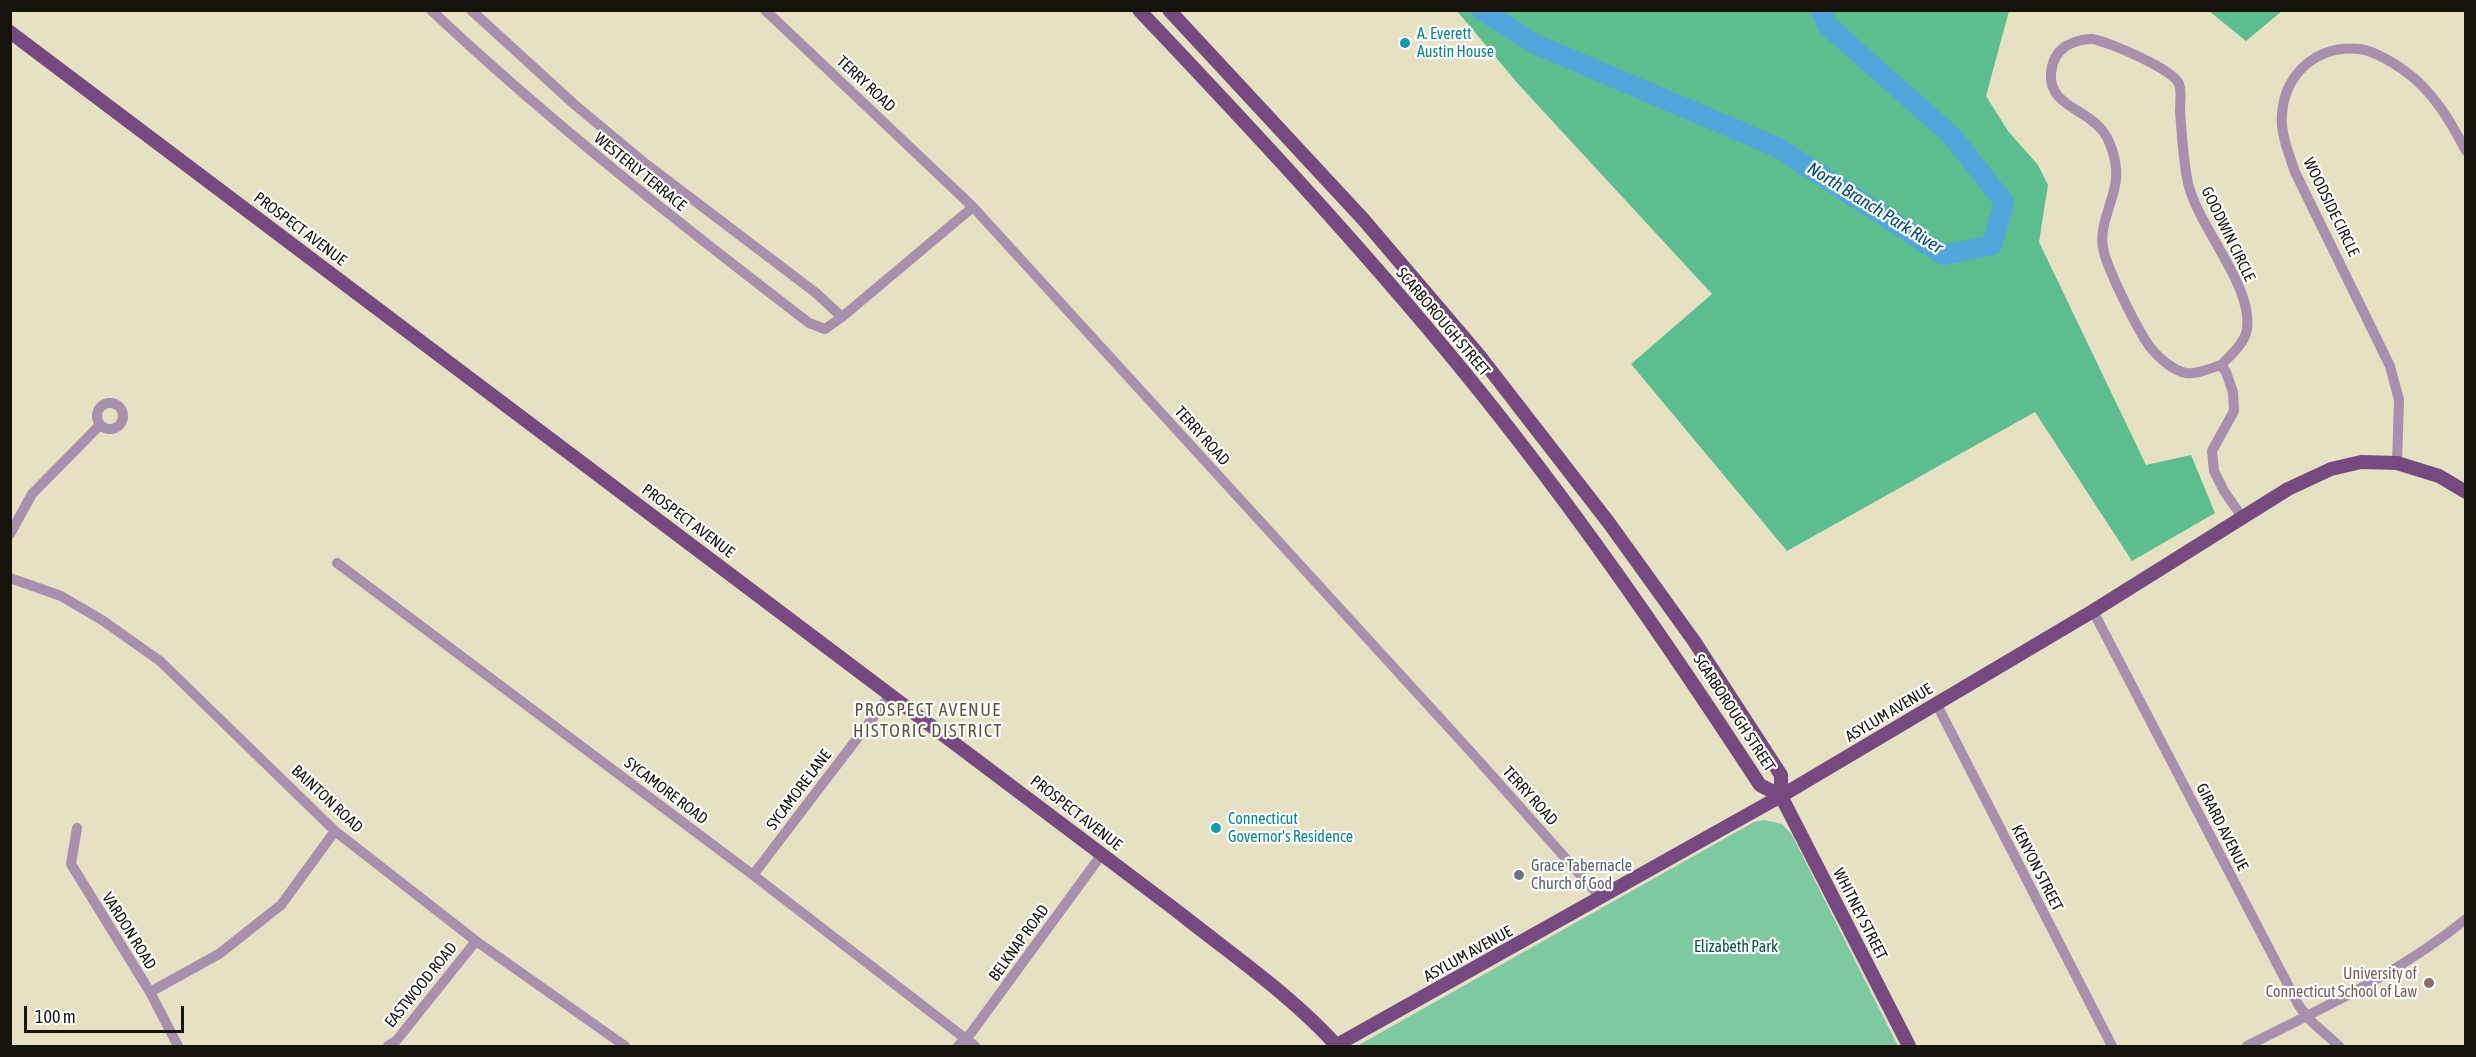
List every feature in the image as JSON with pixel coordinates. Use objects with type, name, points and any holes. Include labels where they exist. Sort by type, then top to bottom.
[{"type":"main road","name":"SCARBOROUGH STREET","points":[[1139,10],[1348,234],[1461,369],[1591,536],[1675,654],[1760,784],[1781,796],[1782,775],[1694,641],[1609,523],[1478,354],[1363,219],[1169,10]]},
{"type":"main road","name":"PROSPECT AVENUE","points":[[10,32],[1102,854],[1262,978],[1337,1046]]},
{"type":"main road","points":[[1216,91],[1231,76]]},
{"type":"main road","points":[[1348,234],[1363,219]]},
{"type":"main road","points":[[1461,369],[1478,354]]},
{"type":"main road","name":"ASYLUM AVENUE","points":[[1337,1046],[1781,796],[2093,611],[2288,489],[2331,469],[2361,462],[2397,463],[2439,477],[2466,492]]},
{"type":"main road","points":[[1591,536],[1609,523]]},
{"type":"main road","points":[[1675,654],[1694,641]]},
{"type":"main road","name":"WHITNEY STREET","points":[[1781,796],[1909,1047]]},
{"type":"street","name":"WESTERLY TERRACE","points":[[431,10],[502,77],[629,184],[809,323],[825,329],[973,207]]},
{"type":"street","name":"WESTERLY TERRACE","points":[[471,10],[619,142],[816,293],[842,317]]},
{"type":"street","name":"TERRY ROAD","points":[[765,10],[973,207],[1471,752],[1601,898]]},
{"type":"street","name":"GOODWIN CIRCLE","points":[[2093,39],[2152,62],[2172,74],[2179,84],[2183,154],[2188,186],[2247,308],[2247,331],[2238,347],[2221,365],[2188,374],[2180,371],[2163,360],[2150,346],[2132,315],[2103,247],[2116,170],[2112,149],[2102,130],[2088,117],[2055,94],[2050,81],[2052,65],[2058,54],[2066,46],[2079,40],[2093,39]]},
{"type":"street","name":"WOODSIDE CIRCLE","points":[[2397,463],[2399,400],[2390,366],[2295,172],[2285,143],[2281,116],[2285,92],[2296,72],[2324,52],[2342,48],[2362,50],[2406,71],[2423,87],[2439,105],[2466,151]]},
{"type":"street","points":[[2221,365],[2233,392],[2234,411],[2212,451],[2214,471],[2224,491],[2242,517]]},
{"type":"street","points":[[10,534],[32,494],[100,425]]},
{"type":"street","name":"SYCAMORE ROAD","points":[[337,563],[753,876],[966,1044]]},
{"type":"street","name":"BAINTON ROAD","points":[[10,578],[61,596],[102,620],[160,661],[335,831],[476,941],[619,1045]]},
{"type":"street","name":"GIRARD AVENUE","points":[[2093,611],[2277,966],[2307,1016],[2339,1047]]},
{"type":"street","name":"SYCAMORE LANE","points":[[753,876],[891,694]]},
{"type":"street","name":"KENYON STREET","points":[[1936,704],[2112,1047]]},
{"type":"street","name":"VARDON ROAD","points":[[76,828],[71,864],[150,992],[178,1047]]},
{"type":"street","points":[[150,992],[219,954],[281,905],[335,831]]},
{"type":"street","name":"BELKNAP ROAD","points":[[966,1044],[1102,854]]},
{"type":"street","points":[[2247,1047],[2395,969],[2466,919]]},
{"type":"street","name":"EASTWOOD ROAD","points":[[388,1047],[396,1041],[476,941]]},
{"type":"green space","points":[[1457,11],[2009,11],[1986,96],[2008,131],[2038,165],[2048,185],[2039,242],[2146,465],[2191,455],[2215,513],[2132,561],[2035,412],[1787,551],[1631,364],[1712,294],[1519,85]]},
{"type":"green space","points":[[2209,11],[2282,11],[2246,41]]},
{"type":"green space","name":"Elizabeth Park","points":[[1764,820],[1782,824],[1792,835],[1898,1046],[1357,1046],[1754,822]]},
{"type":"waterway","name":"North Branch Park River","points":[[1481,10],[1535,44],[1779,148],[1944,255],[1992,245],[2004,202],[1952,136],[1828,26],[1820,10]]},
{"type":"place","name":"A. Everett Austin House","points":[[1405,43]]},
{"type":"place","name":"Connecticut Governor's Residence","points":[[1216,828]]},
{"type":"place","name":"Grace Tabernacle Church of God","points":[[1519,875]]},
{"type":"place","name":"University of Connecticut School of Law","points":[[2429,983]]},
{"type":"district","name":"PROSPECT AVENUE HISTORIC DISTRICT","points":[[928,720]]}]
